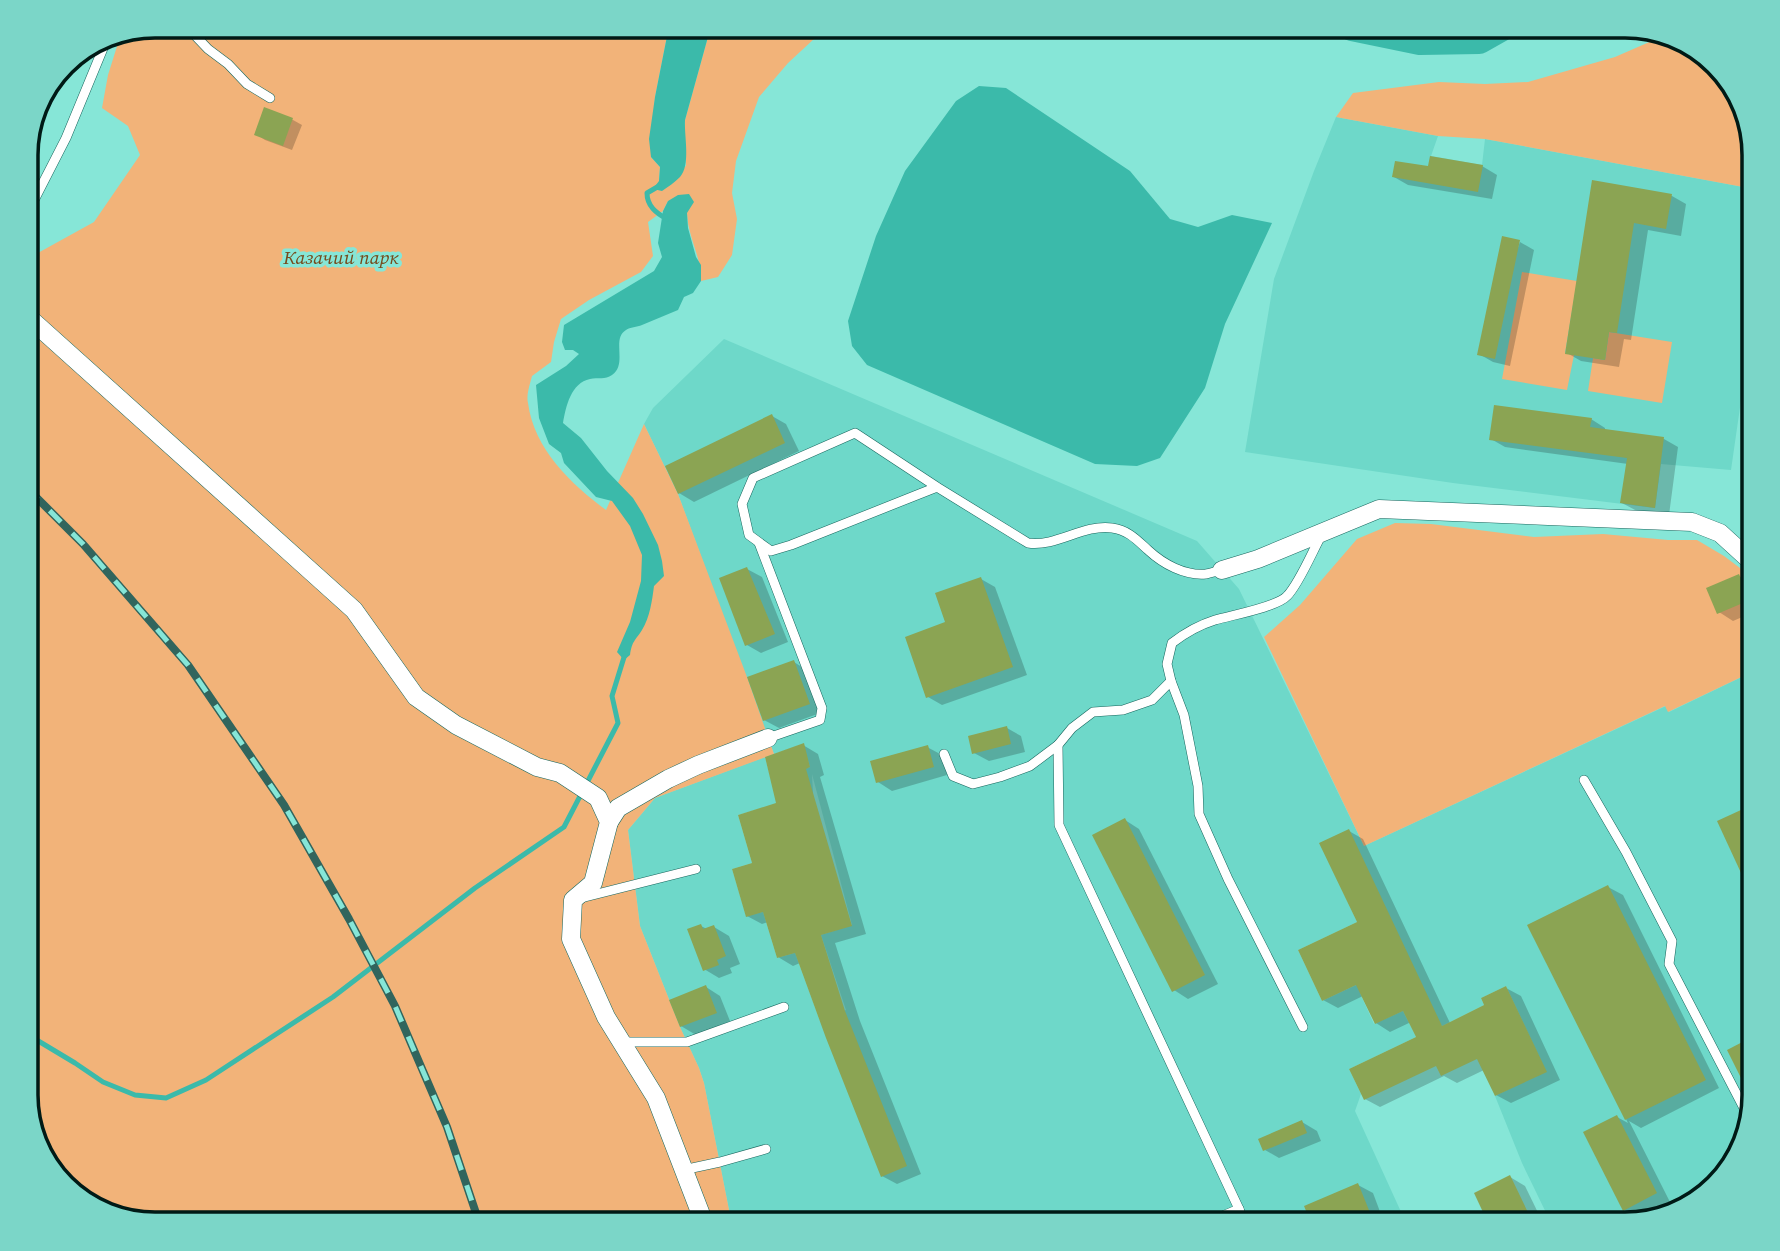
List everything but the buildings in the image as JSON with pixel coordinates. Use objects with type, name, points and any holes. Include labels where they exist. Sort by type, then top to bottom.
[{"type":"street","points":[[39,327],[354,610],[416,697],[456,725],[537,767],[560,774],[598,798],[609,822]]},
{"type":"street","points":[[1222,570],[1258,559],[1379,509],[1692,522],[1720,533],[1742,553]]},
{"type":"street","points":[[700,1212],[656,1097],[606,1017],[571,939],[573,900],[593,883],[609,822],[618,808],[668,779],[768,738]]},
{"type":"lane","points":[[197,38],[247,84],[270,98]]},
{"type":"lane","points":[[39,191],[66,138],[101,52]]},
{"type":"lane","points":[[937,487],[771,551],[749,535],[741,505],[753,478],[855,433],[1028,543],[1042,545],[1093,529],[1113,528],[1135,536],[1166,564],[1186,572],[1206,574],[1222,570]]},
{"type":"lane","points":[[1303,1027],[1228,879],[1199,814],[1198,786],[1184,715],[1167,664],[1172,643],[1189,631],[1286,598],[1324,532]]},
{"type":"lane","points":[[758,541],[822,708],[820,720],[768,738]]},
{"type":"lane","points":[[944,754],[953,776],[972,784],[1000,777],[1030,766],[1059,745],[1072,728],[1093,712],[1123,710],[1152,700],[1171,681]]},
{"type":"lane","points":[[1059,745],[1059,825],[1239,1212]]},
{"type":"lane","points":[[1584,780],[1626,852],[1672,941],[1669,964],[1741,1102]]},
{"type":"lane","points":[[573,900],[696,869]]},
{"type":"lane","points":[[621,1042],[687,1042],[784,1007]]},
{"type":"lane","points":[[683,1170],[766,1149]]},
{"type":"lane","points":[[1231,1212],[1238,1209]]},
{"type":"shaded area","points":[[667,38],[708,38],[685,120],[686,150],[683,172],[662,191],[653,189],[659,181],[660,167],[651,157],[649,139]]},
{"type":"shaded area","points":[[979,86],[1006,88],[1130,171],[1170,219],[1198,227],[1232,215],[1272,223],[1225,324],[1205,388],[1160,458],[1137,466],[1095,464],[867,365],[852,346],[848,321],[876,236],[905,171],[956,101]]},
{"type":"shaded area","points":[[1336,117],[1438,136],[1431,156],[1482,165],[1485,139],[1742,187],[1742,393],[1731,470],[1661,464],[1655,508],[1453,483],[1245,452],[1274,279]]},
{"type":"shaded area","points":[[689,194],[694,202],[687,213],[688,228],[701,265],[701,281],[693,293],[684,297],[678,310],[628,329],[622,334],[617,370],[609,377],[590,379],[578,385],[568,403],[563,423],[581,438],[633,498],[658,545],[664,576],[654,586],[647,620],[633,644],[630,655],[624,660],[617,652],[630,622],[641,581],[642,555],[630,526],[612,501],[596,497],[564,463],[561,453],[549,444],[539,418],[536,385],[566,366],[579,354],[573,350],[565,350],[562,342],[564,325],[654,271],[662,257],[658,243],[663,211],[668,201],[678,195]]},
{"type":"shaded area","points":[[724,339],[1197,541],[1239,589],[1364,846],[1666,706],[1669,712],[1742,677],[1742,1095],[1735,1133],[1717,1167],[1689,1193],[1654,1208],[1624,1212],[1546,1212],[1495,1096],[1546,1071],[1506,986],[1481,998],[1484,1005],[1442,1026],[1320,843],[1357,922],[1298,950],[1322,1001],[1382,973],[1386,981],[1360,993],[1374,1024],[1403,1011],[1416,1037],[1349,1069],[1361,1094],[1355,1111],[1401,1212],[729,1212],[704,1083],[640,926],[628,830],[655,798],[765,757],[771,780],[810,767],[803,744],[774,754],[678,494],[644,424],[653,408]],"holes":[[[812,774],[852,925],[821,935],[846,1010],[820,1021],[795,953],[777,958],[763,912],[746,916],[732,869],[752,863],[738,815],[813,793]]]},
{"type":"green space","name":"Казачий парк","points":[[156,38],[667,38],[655,97],[651,157],[660,167],[659,181],[686,166],[685,120],[708,38],[815,38],[788,63],[759,97],[736,161],[732,193],[737,219],[732,255],[718,277],[701,281],[687,213],[668,201],[663,211],[648,222],[653,256],[641,272],[589,300],[561,319],[551,362],[532,376],[527,397],[532,420],[546,450],[580,489],[606,510],[644,424],[678,494],[774,754],[655,798],[628,830],[640,926],[704,1083],[729,1212],[141,1211],[118,1206],[84,1188],[63,1167],[51,1147],[39,1103],[39,252],[94,222],[140,155],[128,126],[102,108],[117,45]]},
{"type":"green space","points":[[1649,42],[1683,54],[1712,78],[1729,104],[1737,126],[1742,156],[1742,187],[1485,139],[1438,136],[1336,117],[1353,93],[1439,82],[1528,82],[1615,57]]},
{"type":"green space","points":[[1522,272],[1577,281],[1565,353],[1574,355],[1567,390],[1502,379]]},
{"type":"green space","points":[[1609,332],[1672,342],[1662,403],[1588,391],[1593,358],[1605,360]]},
{"type":"green space","points":[[1395,523],[1431,524],[1534,537],[1603,534],[1697,540],[1742,570],[1742,677],[1668,712],[1665,706],[1364,846],[1264,637],[1300,605],[1357,539]]},
{"type":"waterway","points":[[1410,38],[1481,38]]},
{"type":"waterway","points":[[659,186],[647,193],[647,198],[653,209],[667,219]]},
{"type":"waterway","points":[[39,1041],[103,1082],[135,1095],[166,1098],[206,1080],[333,997],[475,888],[564,827],[618,723],[612,696],[625,654]]},
{"type":"railway","points":[[39,500],[83,544],[188,665],[284,805],[395,1006],[447,1127],[476,1212]]}]
